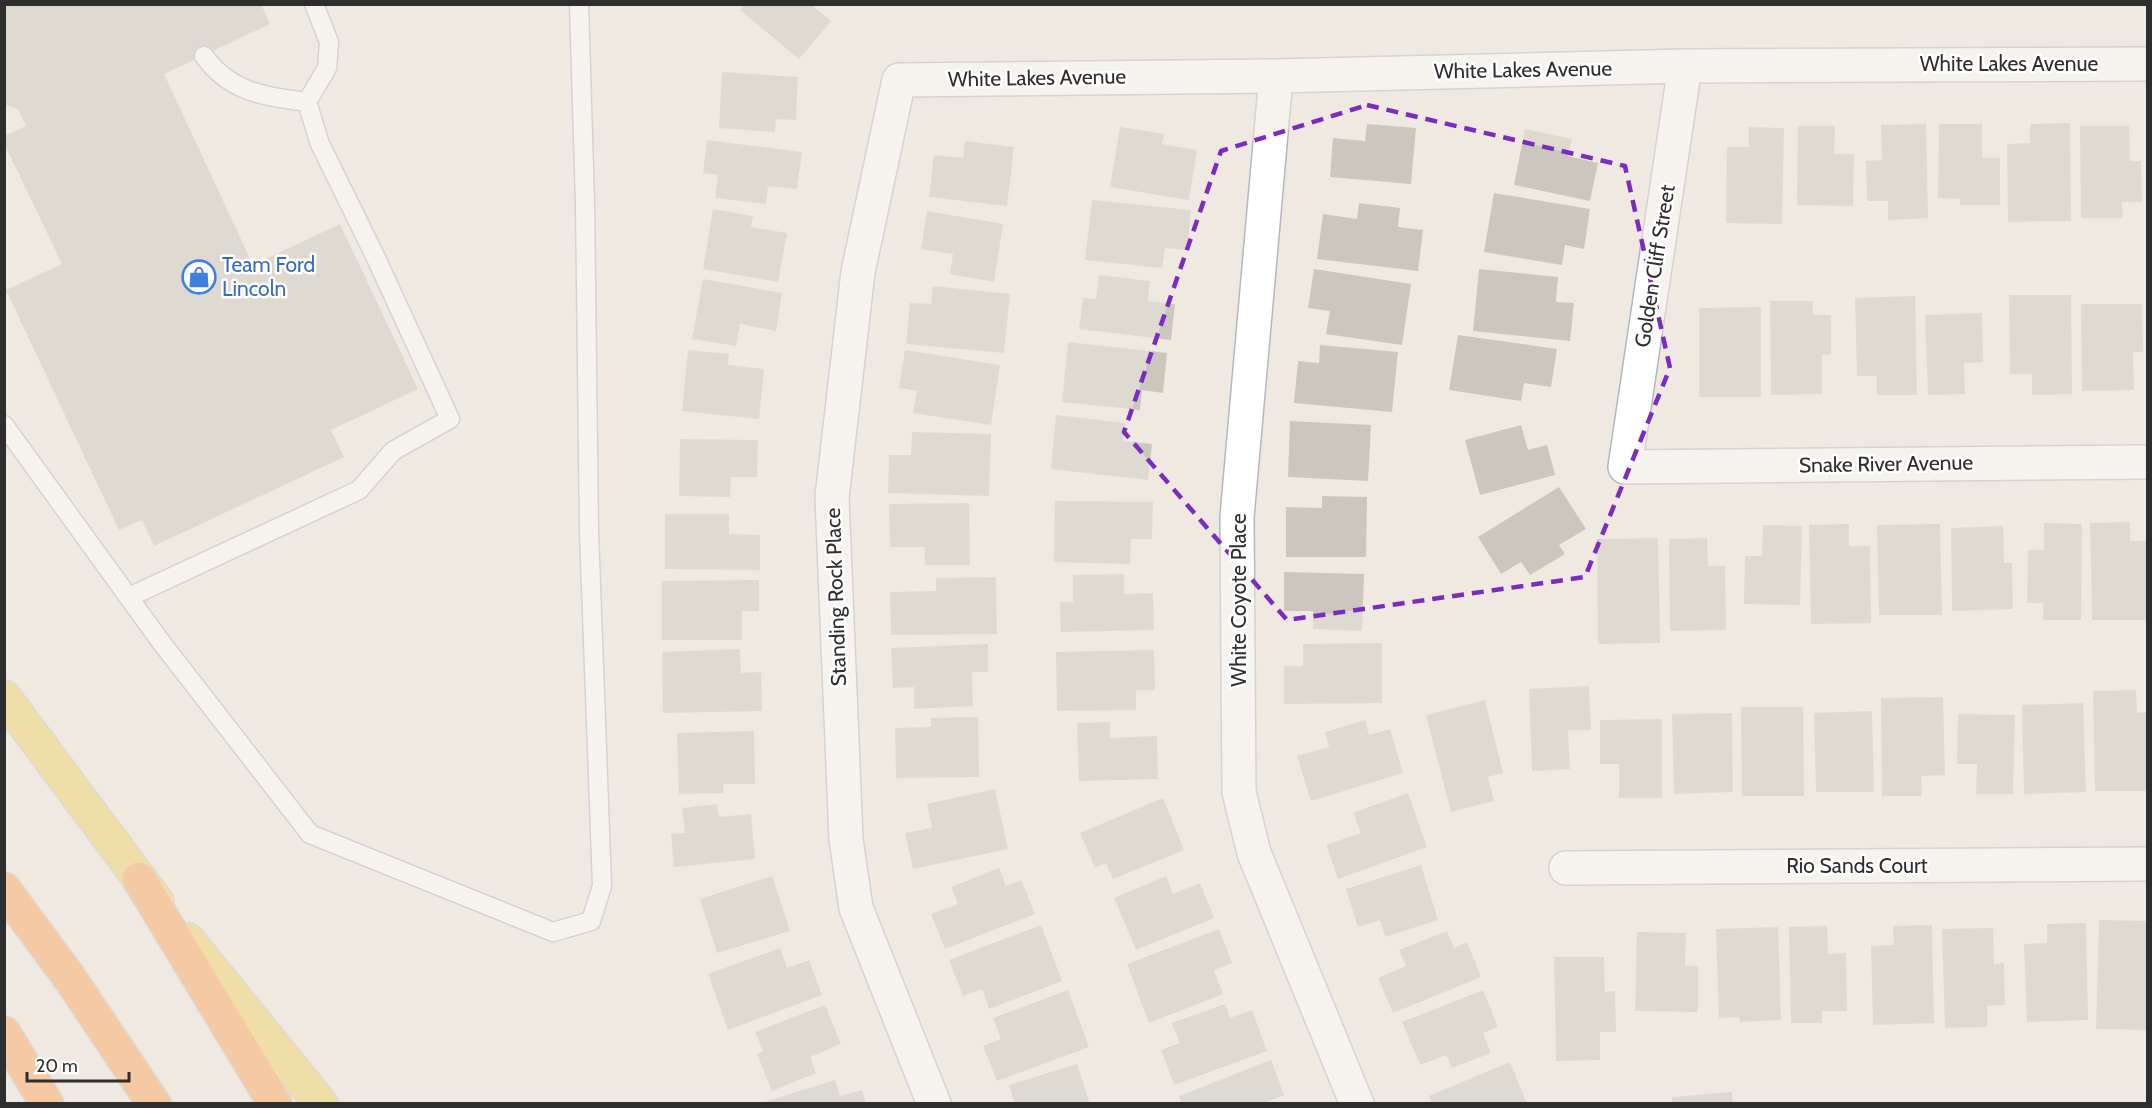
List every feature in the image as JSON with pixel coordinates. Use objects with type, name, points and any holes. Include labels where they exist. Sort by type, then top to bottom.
[{"type":"highway","points":[[139,879],[275,1104]]},
{"type":"highway","points":[[4,889],[71,980],[154,1104]]},
{"type":"highway","points":[[4,1033],[47,1104]]},
{"type":"main road","points":[[4,697],[139,879],[321,1104]]},
{"type":"street","name":"White Lakes Avenue","points":[[898,80],[1685,66],[2148,64]]},
{"type":"street","name":"Golden Cliff Street","points":[[1625,467],[1685,66]]},
{"type":"street","name":"White Coyote Place","points":[[1276,75],[1237,517],[1239,792],[1254,853],[1357,1104]]},
{"type":"street","name":"Standing Rock Place","points":[[898,80],[858,273],[832,497],[846,839],[856,908],[934,1104]]},
{"type":"street","name":"Snake River Avenue","points":[[1625,467],[2148,462]]},
{"type":"street","name":"Rio Sands Court","points":[[1566,868],[2148,864]]},
{"type":"lane","points":[[129,597],[359,490],[393,451],[450,419],[376,258],[320,144],[307,102],[327,68],[329,42],[314,4]]},
{"type":"lane","points":[[4,425],[161,642],[310,834],[553,932],[591,921],[602,886],[589,531],[579,4]]},
{"type":"lane","points":[[204,56],[228,81],[247,91],[307,102]]},
{"type":"highlighted area","points":[[1367,105],[1625,166],[1670,368],[1585,577],[1287,620],[1124,432],[1221,151]]},
{"type":"building","name":"Team Ford Lincoln","points":[[4,4],[261,4],[270,24],[164,74],[253,265],[340,224],[418,389],[331,430],[344,457],[154,546],[142,520],[119,530],[6,290],[62,264],[4,143],[4,136],[26,126],[18,109],[4,104]]},
{"type":"building","points":[[745,4],[810,4],[831,21],[799,59],[740,10]]},
{"type":"building","points":[[722,72],[798,77],[796,120],[776,119],[775,132],[719,128]]},
{"type":"building","points":[[2070,123],[2071,221],[2008,222],[2007,144],[2030,143],[2030,124]]},
{"type":"building","points":[[1367,124],[1416,128],[1411,184],[1330,177],[1333,138],[1365,141]]},
{"type":"building","points":[[1926,124],[1928,218],[1888,220],[1888,201],[1867,201],[1866,161],[1882,160],[1881,125]]},
{"type":"building","points":[[1939,124],[1982,124],[1982,158],[2000,158],[2000,205],[1960,205],[1960,199],[1938,198]]},
{"type":"building","points":[[1798,126],[1835,126],[1834,154],[1854,154],[1853,206],[1797,205]]},
{"type":"building","points":[[2080,126],[2129,126],[2130,161],[2141,161],[2142,202],[2122,202],[2123,218],[2081,218]]},
{"type":"building","points":[[1120,127],[1164,134],[1162,144],[1197,150],[1189,200],[1110,187]]},
{"type":"building","points":[[1749,127],[1784,128],[1782,224],[1726,223],[1727,147],[1749,147]]},
{"type":"building","points":[[1525,129],[1572,139],[1568,156],[1598,163],[1590,201],[1514,185]]},
{"type":"building","points":[[707,140],[802,152],[797,189],[768,186],[766,204],[715,198],[718,175],[703,173]]},
{"type":"building","points":[[965,141],[1014,147],[1007,206],[929,197],[934,155],[963,158]]},
{"type":"building","points":[[1494,193],[1590,209],[1584,249],[1565,245],[1562,265],[1484,252]]},
{"type":"building","points":[[1092,200],[1191,210],[1187,250],[1165,248],[1162,268],[1085,260]]},
{"type":"building","points":[[1359,203],[1400,208],[1398,227],[1423,230],[1418,271],[1317,259],[1323,214],[1357,219]]},
{"type":"building","points":[[713,209],[753,216],[751,227],[787,233],[778,282],[703,269]]},
{"type":"building","points":[[927,211],[1003,224],[994,282],[950,274],[953,254],[921,249]]},
{"type":"building","points":[[1314,269],[1411,284],[1402,345],[1326,334],[1330,311],[1308,308]]},
{"type":"building","points":[[1479,269],[1558,277],[1556,302],[1574,303],[1570,341],[1473,331]]},
{"type":"building","points":[[1099,275],[1150,281],[1148,301],[1175,304],[1171,340],[1079,329],[1083,298],[1096,299]]},
{"type":"building","points":[[703,279],[782,293],[776,331],[740,324],[736,346],[692,339]]},
{"type":"building","points":[[933,286],[1010,294],[1004,353],[906,344],[910,303],[931,304]]},
{"type":"building","points":[[2009,295],[2071,295],[2072,394],[2032,395],[2032,374],[2010,374]]},
{"type":"building","points":[[1915,296],[1917,395],[1877,395],[1877,376],[1857,376],[1855,298]]},
{"type":"building","points":[[1770,301],[1813,301],[1813,315],[1831,315],[1831,354],[1822,355],[1822,394],[1771,395]]},
{"type":"building","points":[[2081,304],[2142,304],[2143,352],[2133,352],[2134,390],[2082,391]]},
{"type":"building","points":[[1761,307],[1761,397],[1699,397],[1699,308]]},
{"type":"building","points":[[1982,313],[1983,362],[1964,363],[1965,394],[1928,395],[1925,315]]},
{"type":"building","points":[[1458,335],[1557,349],[1551,387],[1524,383],[1521,401],[1449,390]]},
{"type":"building","points":[[1068,342],[1167,353],[1163,393],[1142,390],[1140,410],[1062,402]]},
{"type":"building","points":[[1320,345],[1398,352],[1392,412],[1294,403],[1298,361],[1319,363]]},
{"type":"building","points":[[688,350],[729,354],[728,365],[764,369],[759,419],[682,411]]},
{"type":"building","points":[[905,350],[1000,365],[991,425],[913,413],[917,391],[899,388]]},
{"type":"building","points":[[1056,415],[1125,423],[1123,441],[1152,444],[1148,480],[1051,469]]},
{"type":"building","points":[[1290,421],[1371,425],[1368,481],[1288,477]]},
{"type":"building","points":[[1521,425],[1528,450],[1547,445],[1555,475],[1480,495],[1465,440]]},
{"type":"building","points":[[912,432],[991,434],[989,496],[888,493],[889,455],[911,455]]},
{"type":"building","points":[[680,439],[758,440],[757,477],[731,477],[730,497],[679,496]]},
{"type":"building","points":[[1559,487],[1586,529],[1559,545],[1565,554],[1530,575],[1521,562],[1501,574],[1478,537]]},
{"type":"building","points":[[1322,496],[1367,497],[1366,557],[1286,557],[1286,507],[1322,508]]},
{"type":"building","points":[[1055,501],[1153,502],[1152,539],[1131,539],[1130,564],[1054,562]]},
{"type":"building","points":[[969,503],[970,565],[925,565],[925,547],[890,547],[889,504]]},
{"type":"building","points":[[665,514],[729,514],[729,534],[760,535],[760,570],[665,569]]},
{"type":"building","points":[[2130,522],[2130,541],[2148,541],[2148,620],[2092,620],[2090,523]]},
{"type":"building","points":[[2044,523],[2082,524],[2081,620],[2043,620],[2043,603],[2027,603],[2028,550],[2044,550]]},
{"type":"building","points":[[1849,524],[1849,546],[1870,546],[1871,623],[1811,624],[1809,525]]},
{"type":"building","points":[[1940,524],[1942,615],[1879,615],[1877,525]]},
{"type":"building","points":[[1763,525],[1802,526],[1800,605],[1744,604],[1745,556],[1762,556]]},
{"type":"building","points":[[2003,526],[2004,563],[2012,563],[2013,609],[1952,611],[1951,528]]},
{"type":"building","points":[[1658,538],[1660,643],[1598,644],[1597,539]]},
{"type":"building","points":[[1707,538],[1708,566],[1725,566],[1726,630],[1670,631],[1669,539]]},
{"type":"building","points":[[1284,572],[1364,574],[1362,631],[1313,629],[1313,611],[1284,611]]},
{"type":"building","points":[[1124,574],[1124,594],[1153,593],[1154,630],[1061,632],[1060,602],[1073,602],[1073,575]]},
{"type":"building","points":[[996,577],[997,634],[891,635],[890,592],[936,591],[936,578]]},
{"type":"building","points":[[759,580],[759,611],[742,611],[742,640],[662,640],[662,581]]},
{"type":"building","points":[[1382,643],[1382,703],[1284,704],[1284,666],[1303,666],[1303,644]]},
{"type":"building","points":[[988,644],[988,672],[972,672],[973,706],[914,709],[914,687],[893,688],[891,648]]},
{"type":"building","points":[[740,649],[741,673],[761,672],[762,711],[663,713],[662,652]]},
{"type":"building","points":[[1154,650],[1155,690],[1136,690],[1136,710],[1057,711],[1056,652]]},
{"type":"building","points":[[1589,686],[1591,730],[1568,730],[1570,769],[1532,771],[1529,689]]},
{"type":"building","points":[[2136,690],[2137,713],[2148,712],[2146,791],[2095,791],[2093,691]]},
{"type":"building","points":[[1943,697],[1945,775],[1921,776],[1922,796],[1882,796],[1881,698]]},
{"type":"building","points":[[1485,700],[1503,773],[1488,777],[1494,801],[1451,812],[1426,715]]},
{"type":"building","points":[[2083,703],[2086,792],[2024,794],[2022,705]]},
{"type":"building","points":[[1741,707],[1803,707],[1804,796],[1742,796]]},
{"type":"building","points":[[1872,711],[1874,792],[1816,792],[1814,713]]},
{"type":"building","points":[[1732,713],[1733,792],[1674,794],[1672,714]]},
{"type":"building","points":[[1958,714],[2015,715],[2013,794],[1976,794],[1977,764],[1957,764]]},
{"type":"building","points":[[978,717],[979,777],[896,778],[895,728],[931,727],[931,718]]},
{"type":"building","points":[[1662,719],[1662,798],[1619,798],[1619,764],[1600,764],[1600,720]]},
{"type":"building","points":[[1365,720],[1369,735],[1390,729],[1403,773],[1311,801],[1297,756],[1329,747],[1325,732]]},
{"type":"building","points":[[1110,722],[1110,738],[1157,736],[1158,779],[1079,781],[1077,723]]},
{"type":"building","points":[[754,731],[755,784],[723,784],[723,793],[679,794],[677,733]]},
{"type":"building","points":[[995,789],[1008,849],[913,869],[905,833],[932,828],[927,804]]},
{"type":"building","points":[[1408,793],[1427,847],[1338,879],[1326,845],[1361,833],[1353,813]]},
{"type":"building","points":[[1163,798],[1184,850],[1113,879],[1106,863],[1095,868],[1080,833]]},
{"type":"building","points":[[717,804],[719,817],[751,814],[755,859],[674,867],[671,834],[685,833],[682,808]]},
{"type":"building","points":[[1421,865],[1438,920],[1385,937],[1380,920],[1358,927],[1346,889]]},
{"type":"building","points":[[999,868],[1006,886],[1021,880],[1035,914],[945,949],[931,914],[958,904],[951,887]]},
{"type":"building","points":[[772,876],[790,931],[717,953],[700,899]]},
{"type":"building","points":[[1166,876],[1173,894],[1200,883],[1214,918],[1136,950],[1114,898]]},
{"type":"building","points":[[2099,920],[2148,921],[2148,1030],[2096,1029]]},
{"type":"building","points":[[2086,923],[2088,1020],[2027,1022],[2024,944],[2047,943],[2047,924]]},
{"type":"building","points":[[1041,925],[1062,981],[989,1009],[982,989],[963,996],[949,960]]},
{"type":"building","points":[[1932,925],[1934,1023],[1873,1025],[1871,946],[1894,945],[1893,926]]},
{"type":"building","points":[[1827,926],[1828,954],[1846,953],[1847,1011],[1822,1011],[1822,1023],[1791,1023],[1789,927]]},
{"type":"building","points":[[1778,927],[1781,1020],[1740,1022],[1739,1017],[1719,1018],[1716,929]]},
{"type":"building","points":[[1993,928],[1994,964],[2004,963],[2005,1005],[1987,1006],[1987,1027],[1945,1028],[1942,929]]},
{"type":"building","points":[[1219,929],[1232,963],[1214,970],[1223,994],[1149,1023],[1127,964]]},
{"type":"building","points":[[1447,931],[1454,948],[1467,942],[1481,977],[1393,1013],[1378,978],[1406,966],[1399,950]]},
{"type":"building","points":[[1637,932],[1686,933],[1685,966],[1698,966],[1698,1012],[1635,1011]]},
{"type":"building","points":[[780,948],[787,968],[809,960],[822,995],[728,1030],[708,974]]},
{"type":"building","points":[[1554,957],[1604,957],[1605,992],[1615,991],[1616,1032],[1600,1032],[1600,1060],[1556,1061]]},
{"type":"building","points":[[1068,990],[1089,1047],[997,1081],[983,1046],[1001,1039],[993,1018]]},
{"type":"building","points":[[1483,990],[1498,1027],[1483,1033],[1491,1053],[1452,1068],[1446,1055],[1420,1065],[1402,1022]]},
{"type":"building","points":[[1225,1004],[1230,1018],[1252,1010],[1267,1051],[1174,1085],[1161,1050],[1180,1043],[1172,1023]]},
{"type":"building","points":[[825,1005],[841,1044],[810,1057],[816,1073],[772,1091],[757,1054],[763,1051],[755,1032]]},
{"type":"building","points":[[1271,1060],[1284,1095],[1266,1102],[1267,1104],[1182,1104],[1179,1096]]},
{"type":"building","points":[[1510,1062],[1527,1104],[1432,1104],[1429,1096]]},
{"type":"building","points":[[1077,1064],[1090,1104],[1015,1104],[1009,1085]]},
{"type":"building","points":[[835,1080],[840,1096],[862,1090],[866,1104],[758,1104]]},
{"type":"building","points":[[1732,1092],[1733,1104],[1672,1104],[1672,1097]]},
{"type":"place","name":"Team Ford Lincoln","points":[[199,277]]}]
